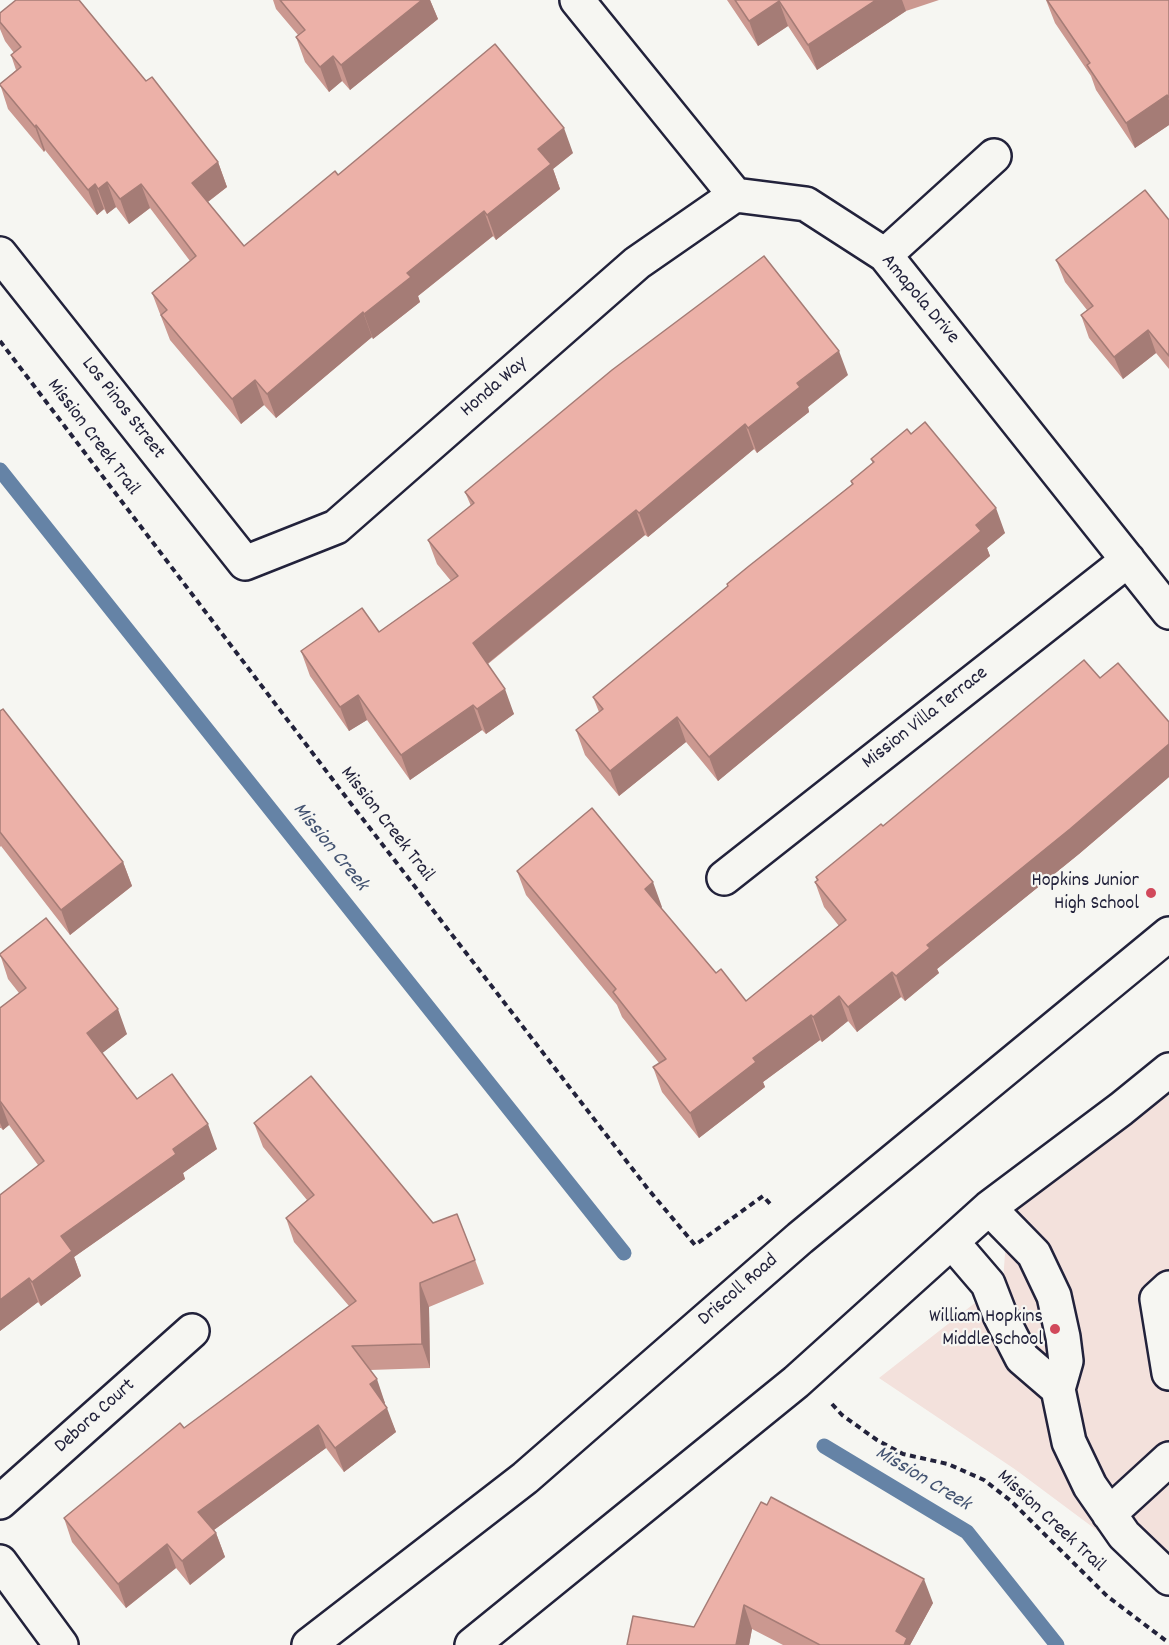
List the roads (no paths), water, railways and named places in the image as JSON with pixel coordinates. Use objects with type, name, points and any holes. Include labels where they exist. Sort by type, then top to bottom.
[{"type":"street","points":[[578,0],[735,195]]},
{"type":"street","points":[[885,255],[994,156]]},
{"type":"street","name":"Amapola Drive","points":[[735,195],[806,204],[885,255],[1169,612]]},
{"type":"street","name":"Honda Way","points":[[245,563],[336,527],[637,263],[735,195]]},
{"type":"street","name":"Los Pinos Street","points":[[0,255],[245,563]]},
{"type":"street","name":"Mission Villa Terrace","points":[[724,878],[1128,560]]},
{"type":"street","name":"Driscoll Road","points":[[309,1645],[525,1478],[800,1238],[1169,934]]},
{"type":"street","points":[[472,1645],[796,1382],[989,1208],[1169,1070]]},
{"type":"street","points":[[989,1208],[1034,1254],[1054,1296],[1066,1361],[1059,1389],[1069,1442],[1090,1486],[1124,1535],[1169,1578]]},
{"type":"street","points":[[952,1242],[988,1284],[1000,1316],[1022,1358],[1059,1389]]},
{"type":"street","points":[[1169,1288],[1157,1299],[1169,1373]]},
{"type":"street","name":"Debora Court","points":[[0,1502],[192,1331]]},
{"type":"street","points":[[1108,1514],[1169,1459]]},
{"type":"street","points":[[0,1562],[61,1645]]},
{"type":"waterway","name":"Mission Creek","points":[[0,470],[624,1253]]},
{"type":"waterway","name":"Mission Creek","points":[[824,1446],[967,1532],[1057,1645]]},
{"type":"place","name":"Hopkins Junior High School","points":[[1151,893]]},
{"type":"place","name":"William Hopkins Middle School","points":[[1055,1329]]}]
